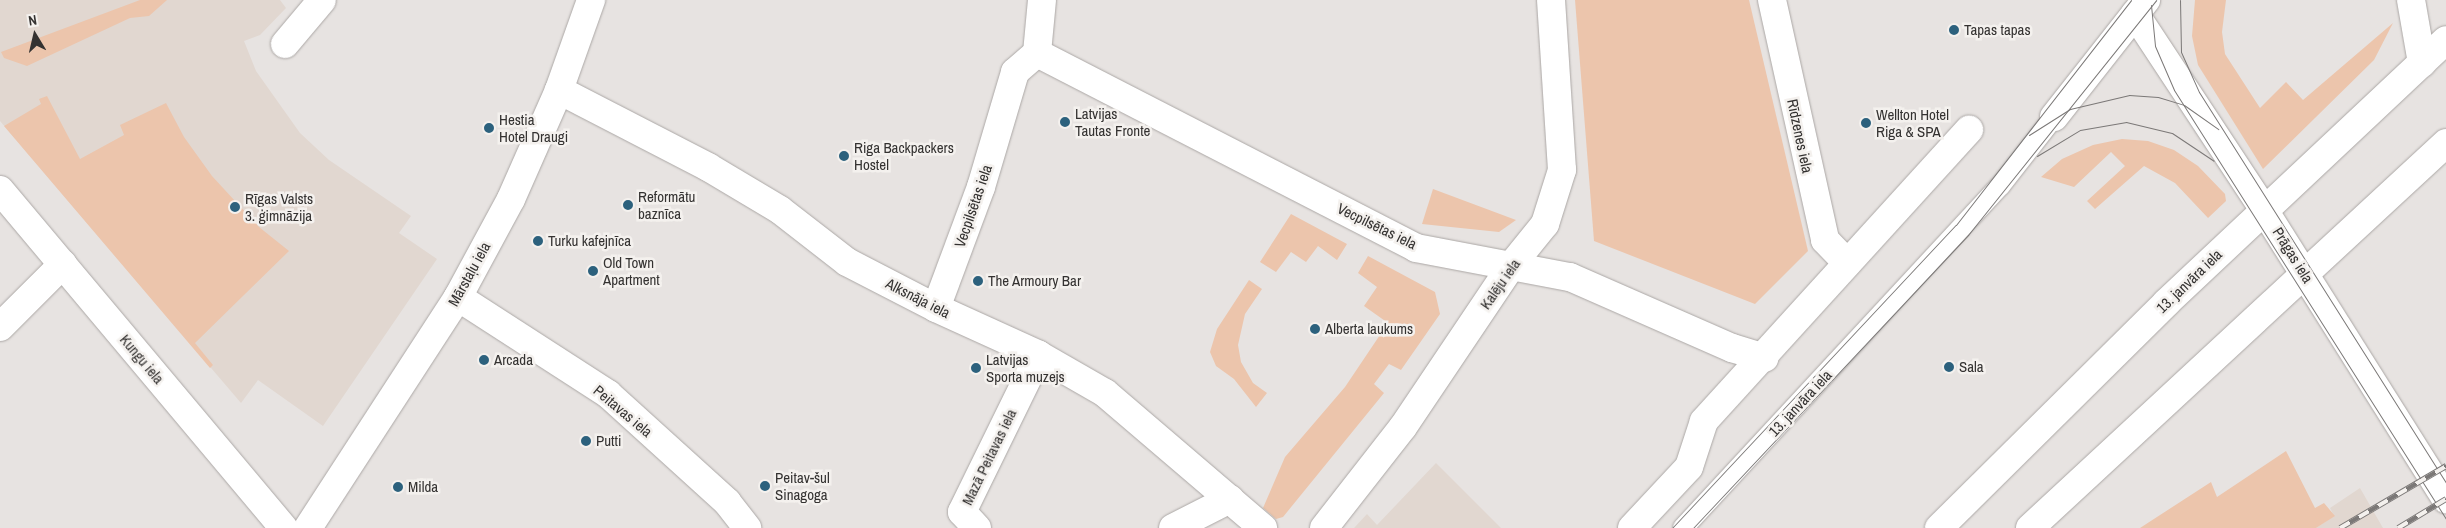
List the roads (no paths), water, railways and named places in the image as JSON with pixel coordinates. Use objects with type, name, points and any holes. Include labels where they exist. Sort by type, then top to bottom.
[{"type":"street","points":[[285,44],[322,0]]},
{"type":"street","name":"Mārstaļu iela","points":[[308,528],[458,297],[510,199],[559,90],[591,0]]},
{"type":"street","points":[[1037,52],[1042,0]]},
{"type":"street","name":"Kalēju iela","points":[[1324,528],[1402,427],[1511,266],[1544,224],[1562,170],[1551,0]]},
{"type":"street","name":"Rīdzenes iela","points":[[1772,0],[1824,240],[1846,263]]},
{"type":"street","points":[[2411,0],[2422,63]]},
{"type":"street","name":"13. janvāra iela","points":[[2054,117],[2140,7]]},
{"type":"street","name":"Prāgas iela","points":[[2140,7],[2264,210],[2446,500]]},
{"type":"street","name":"13. janvāra iela","points":[[1939,528],[2264,210],[2446,40]]},
{"type":"street","name":"Vecpilsētas iela","points":[[936,308],[981,187],[1015,72],[1037,52],[1416,248],[1570,276],[1732,348],[1764,358]]},
{"type":"street","name":"Alksnāja iela","points":[[559,90],[708,167],[780,210],[847,262],[936,308],[1039,355],[1105,393],[1262,528]]},
{"type":"street","points":[[1632,528],[1689,467],[1704,421],[1764,358],[1846,263],[1969,130]]},
{"type":"street","points":[[2030,528],[2446,143]]},
{"type":"street","name":"Kungu iela","points":[[0,190],[284,528]]},
{"type":"street","points":[[0,326],[63,264]]},
{"type":"street","name":"Peitavas iela","points":[[458,297],[608,394],[727,502],[746,528]]},
{"type":"street","name":"Mazā Peitavas iela","points":[[977,528],[962,512],[1039,355]]},
{"type":"street","points":[[1173,528],[1230,499]]},
{"type":"lane","name":"13. janvāra iela","points":[[1682,528],[2000,186],[2054,117]]},
{"type":"tram line","points":[[1672,528],[1956,225],[2131,0]]},
{"type":"tram line","points":[[1693,528],[1968,235],[2156,0]]},
{"type":"tram line","points":[[2180,0],[2181,52],[2199,92],[2446,482]]},
{"type":"tram line","points":[[2151,5],[2155,46],[2174,90],[2446,519]]},
{"type":"tram line","points":[[2029,135],[2070,109],[2129,95],[2158,97],[2184,105],[2218,129]]},
{"type":"tram line","points":[[2037,156],[2080,130],[2126,122],[2172,133],[2214,161]]},
{"type":"railway","points":[[2340,528],[2446,466]]},
{"type":"railway","points":[[2398,528],[2446,499]]},
{"type":"place","name":"Tapas tapas","points":[[1954,30]]},
{"type":"place","name":"Latvijas Tautas Fronte","points":[[1065,122]]},
{"type":"place","name":"Wellton Hotel Riga & SPA","points":[[1866,123]]},
{"type":"place","name":"Hestia Hotel Draugi","points":[[489,128]]},
{"type":"place","name":"Riga Backpackers Hostel","points":[[844,156]]},
{"type":"place","name":"Reformātu baznīca","points":[[628,205]]},
{"type":"place","name":"Rīgas Valsts 3. ģimnāzija","points":[[235,207]]},
{"type":"place","name":"Turku kafejnīca","points":[[538,241]]},
{"type":"place","name":"Old Town Apartment","points":[[593,271]]},
{"type":"place","name":"The Armoury Bar","points":[[978,281]]},
{"type":"place","name":"Alberta laukums","points":[[1315,329]]},
{"type":"place","name":"Arcada","points":[[484,360]]},
{"type":"place","name":"Sala","points":[[1949,367]]},
{"type":"place","name":"Latvijas Sporta muzejs","points":[[976,368]]},
{"type":"place","name":"Putti","points":[[586,441]]},
{"type":"place","name":"Peitav-šul Sinagoga","points":[[765,486]]},
{"type":"place","name":"Milda","points":[[398,487]]}]
